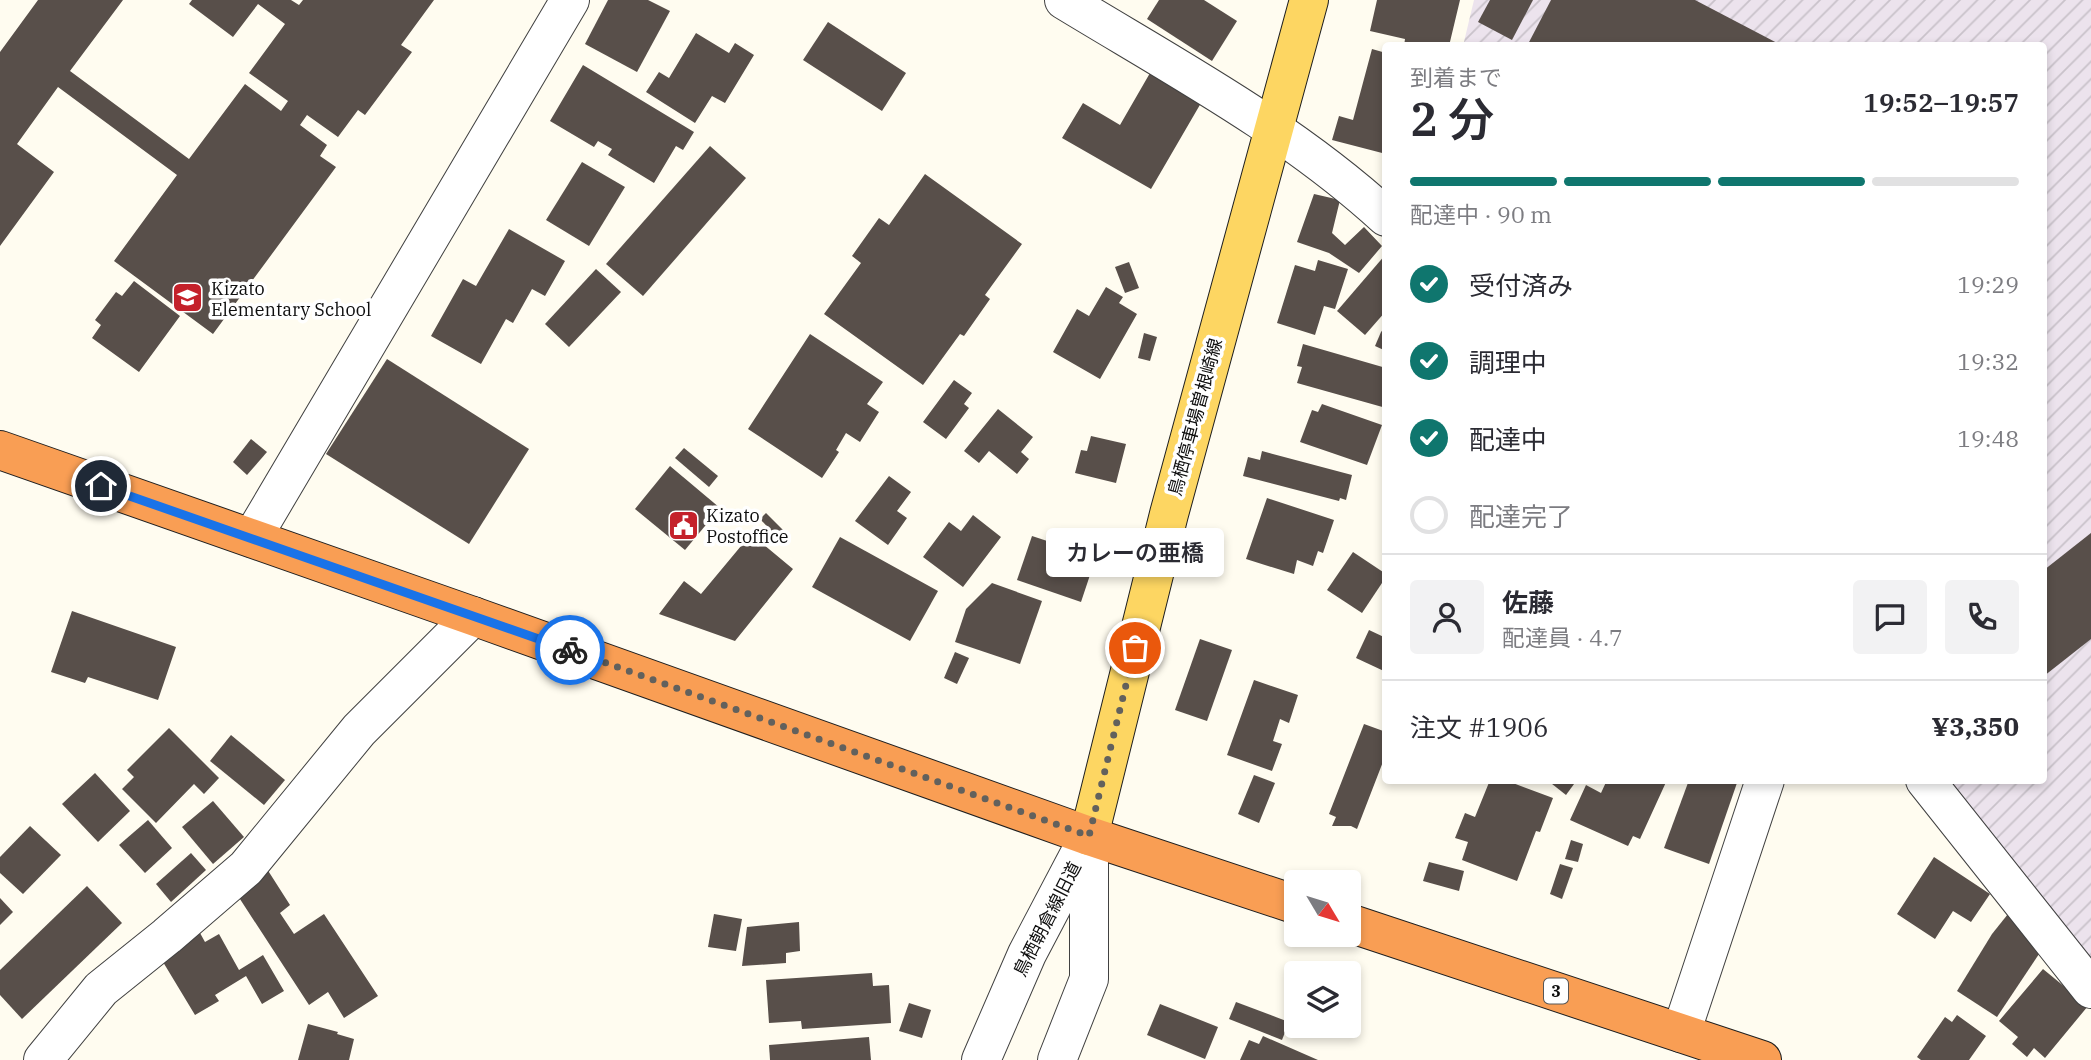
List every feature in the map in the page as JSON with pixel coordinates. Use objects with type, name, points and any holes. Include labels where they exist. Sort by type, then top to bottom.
[{"type":"highway","points":[[0,450],[473,615],[1089,836],[1284,901]]},
{"type":"highway","name":"3","points":[[1362,927],[1762,1060]]},
{"type":"main road","name":"鳥栖停車場曽根崎線","points":[[1089,836],[1169,514],[1309,0]]},
{"type":"street","points":[[252,538],[570,0]]},
{"type":"street","points":[[1064,0],[1275,129],[1357,190],[1382,213]]},
{"type":"street","points":[[43,1060],[101,989],[246,868],[359,730],[473,615]]},
{"type":"street","points":[[1681,1033],[1764,784]]},
{"type":"street","points":[[1928,784],[2091,989]]},
{"type":"street","name":"鳥栖朝倉線旧道","points":[[981,1060],[1027,954],[1089,836]]},
{"type":"street","name":"鳥栖朝倉線旧道","points":[[1057,1060],[1089,979],[1089,836]]},
{"type":"shaded area","points":[[1474,0],[2091,0],[2091,976],[1936,784],[2047,784],[2047,42],[1464,42]]},
{"type":"building","points":[[38,0],[123,0],[70,71],[189,159],[245,84],[281,111],[288,101],[249,73],[285,24],[258,4],[233,37],[189,4],[192,0],[291,0],[299,5],[303,0],[434,0],[401,45],[412,52],[365,115],[358,110],[338,137],[307,115],[300,125],[327,145],[320,156],[336,167],[213,334],[114,261],[177,175],[58,87],[17,144],[54,172],[0,246],[0,52]]},
{"type":"building","points":[[608,0],[648,0],[670,11],[637,72],[585,44]]},
{"type":"building","points":[[1159,0],[1204,0],[1237,21],[1212,61],[1147,19]]},
{"type":"building","points":[[1377,0],[1460,0],[1450,42],[1405,42],[1405,39],[1370,31]]},
{"type":"building","points":[[1490,0],[1533,0],[1512,40],[1478,22]]},
{"type":"building","points":[[1551,0],[1695,0],[1775,42],[1529,42]]},
{"type":"building","points":[[828,22],[906,73],[882,111],[803,60]]},
{"type":"building","points":[[696,33],[729,53],[735,43],[754,55],[725,103],[712,96],[695,123],[646,92],[659,72],[669,78]]},
{"type":"building","points":[[1372,49],[1382,52],[1382,153],[1332,140],[1339,116],[1353,120]]},
{"type":"building","points":[[583,65],[694,132],[683,150],[676,146],[654,183],[608,155],[612,149],[598,141],[594,147],[550,121]]},
{"type":"building","points":[[1150,73],[1201,103],[1151,189],[1062,138],[1083,103],[1120,125]]},
{"type":"building","points":[[710,146],[746,178],[643,296],[606,264]]},
{"type":"building","points":[[582,162],[625,187],[589,246],[546,220]]},
{"type":"building","points":[[925,174],[1022,244],[985,295],[990,299],[964,336],[960,334],[923,385],[824,314],[861,263],[852,256],[879,218],[889,225]]},
{"type":"building","points":[[1314,194],[1340,200],[1332,233],[1345,245],[1364,227],[1382,246],[1359,273],[1329,253],[1297,242]]},
{"type":"building","points":[[509,229],[565,261],[545,296],[532,289],[513,323],[506,319],[481,364],[431,336],[463,279],[476,286]]},
{"type":"building","points":[[1382,259],[1382,316],[1365,335],[1337,311]]},
{"type":"building","points":[[1318,260],[1348,269],[1335,309],[1324,306],[1315,335],[1277,323],[1295,265],[1315,271]]},
{"type":"building","points":[[1129,262],[1139,288],[1125,293],[1115,267]]},
{"type":"building","points":[[596,269],[621,292],[569,347],[545,324]]},
{"type":"building","points":[[134,281],[180,316],[139,372],[92,338],[101,325],[95,320],[116,292],[122,296]]},
{"type":"building","points":[[1106,287],[1123,297],[1119,303],[1137,314],[1100,379],[1053,352],[1077,309],[1089,316]]},
{"type":"building","points":[[1382,331],[1382,349],[1375,346]]},
{"type":"building","points":[[1144,333],[1157,337],[1150,361],[1138,358]]},
{"type":"building","points":[[810,334],[883,382],[867,404],[879,412],[860,442],[846,433],[836,450],[839,452],[822,478],[748,429]]},
{"type":"building","points":[[1303,344],[1382,367],[1382,407],[1297,383],[1302,367],[1297,366]]},
{"type":"building","points":[[387,359],[529,449],[469,544],[326,454]]},
{"type":"building","points":[[954,380],[972,393],[964,404],[969,408],[946,439],[923,422]]},
{"type":"building","points":[[1322,404],[1382,425],[1367,465],[1300,442],[1312,410],[1318,412]]},
{"type":"building","points":[[998,409],[1033,437],[1021,452],[1029,459],[1017,474],[989,451],[979,463],[964,451]]},
{"type":"building","points":[[1091,436],[1126,444],[1116,483],[1075,473],[1081,450],[1087,451]]},
{"type":"building","points":[[251,439],[267,452],[247,475],[233,462]]},
{"type":"building","points":[[684,448],[718,476],[709,487],[675,458]]},
{"type":"building","points":[[1262,451],[1352,475],[1346,500],[1340,498],[1339,501],[1243,476],[1248,457],[1260,460]]},
{"type":"building","points":[[670,466],[720,508],[685,550],[635,509]]},
{"type":"building","points":[[889,476],[911,492],[897,511],[907,518],[888,545],[855,521]]},
{"type":"building","points":[[1267,498],[1334,520],[1323,553],[1318,551],[1313,566],[1297,560],[1294,574],[1246,559]]},
{"type":"building","points":[[766,513],[786,533],[779,539],[760,519]]},
{"type":"building","points":[[973,515],[1001,537],[963,587],[923,557],[949,522],[961,531]]},
{"type":"building","points":[[2091,533],[2091,639],[2047,674],[2047,568]]},
{"type":"building","points":[[751,534],[793,569],[735,641],[659,614],[684,581],[701,594]]},
{"type":"building","points":[[1032,536],[1096,557],[1081,602],[1017,580]]},
{"type":"building","points":[[840,537],[938,591],[910,641],[812,587]]},
{"type":"building","points":[[1353,552],[1382,571],[1382,583],[1362,613],[1327,590]]},
{"type":"building","points":[[992,583],[1042,601],[1020,664],[955,642],[966,609]]},
{"type":"building","points":[[72,611],[176,647],[158,700],[88,677],[85,683],[51,672]]},
{"type":"building","points":[[1369,630],[1382,636],[1382,670],[1356,658]]},
{"type":"building","points":[[1200,639],[1232,650],[1207,721],[1175,710]]},
{"type":"building","points":[[955,652],[969,658],[957,684],[944,678]]},
{"type":"building","points":[[1254,680],[1298,695],[1289,723],[1280,719],[1273,741],[1282,744],[1272,771],[1227,755]]},
{"type":"building","points":[[1364,724],[1382,731],[1382,764],[1357,829],[1351,826],[1332,826],[1336,817],[1329,814]]},
{"type":"building","points":[[169,728],[219,778],[204,794],[194,784],[156,823],[122,789],[134,777],[127,770]]},
{"type":"building","points":[[231,735],[285,780],[264,805],[210,761]]},
{"type":"building","points":[[95,773],[130,811],[98,842],[62,804]]},
{"type":"building","points":[[1254,775],[1275,783],[1259,823],[1238,814]]},
{"type":"building","points":[[1488,784],[1516,784],[1553,798],[1540,832],[1536,831],[1517,881],[1462,860],[1468,842],[1455,838],[1465,813],[1475,817]]},
{"type":"building","points":[[1552,784],[1574,784],[1566,795]]},
{"type":"building","points":[[1605,784],[1665,784],[1640,839],[1633,836],[1628,846],[1570,820],[1586,785],[1601,793]]},
{"type":"building","points":[[1688,784],[1737,784],[1709,864],[1664,848]]},
{"type":"building","points":[[213,801],[244,837],[213,864],[182,827]]},
{"type":"building","points":[[148,820],[172,848],[145,873],[119,845]]},
{"type":"building","points":[[30,826],[61,855],[23,894],[0,873],[0,857]]},
{"type":"building","points":[[1571,840],[1583,844],[1578,862],[1565,859]]},
{"type":"building","points":[[191,853],[206,870],[171,902],[156,884]]},
{"type":"building","points":[[1934,857],[1990,894],[1971,922],[1953,911],[1935,939],[1897,914]]},
{"type":"building","points":[[1429,862],[1464,871],[1459,891],[1423,881]]},
{"type":"building","points":[[1560,864],[1573,868],[1562,899],[1550,894]]},
{"type":"building","points":[[267,869],[290,905],[280,913],[294,934],[324,914],[378,996],[344,1018],[328,992],[309,1005],[238,896]]},
{"type":"building","points":[[87,886],[122,923],[22,1019],[0,995],[0,970]]},
{"type":"building","points":[[0,898],[13,912],[0,925]]},
{"type":"building","points":[[2012,909],[2045,945],[1997,1017],[1957,991],[1992,934]]},
{"type":"building","points":[[714,914],[742,919],[736,951],[708,947]]},
{"type":"building","points":[[799,922],[800,951],[786,953],[786,963],[742,966],[747,927]]},
{"type":"building","points":[[200,933],[205,942],[219,934],[239,970],[263,955],[284,991],[262,1004],[246,976],[215,995],[219,1001],[195,1015],[160,957]]},
{"type":"building","points":[[2043,969],[2088,1006],[2045,1058],[2034,1048],[2027,1057],[2012,1044],[2018,1037],[1999,1021]]},
{"type":"building","points":[[872,973],[873,986],[889,985],[891,1023],[802,1029],[801,1021],[769,1023],[766,980]]},
{"type":"building","points":[[1236,1002],[1284,1020],[1284,1035],[1282,1040],[1229,1019]]},
{"type":"building","points":[[909,1003],[931,1010],[922,1038],[899,1031]]},
{"type":"building","points":[[1160,1004],[1218,1027],[1205,1059],[1147,1035]]},
{"type":"building","points":[[1957,1015],[1986,1036],[1969,1060],[1921,1060],[1917,1057],[1945,1017],[1952,1022]]},
{"type":"building","points":[[308,1024],[354,1039],[349,1060],[298,1060]]},
{"type":"building","points":[[1263,1036],[1318,1060],[1240,1060],[1249,1040],[1259,1044]]},
{"type":"building","points":[[869,1037],[871,1060],[770,1060],[769,1045]]},
{"type":"way so far","points":[[570,650],[1089,836],[1135,648]]},
{"type":"place","name":"Kizato Elementary School","points":[[188,298]]},
{"type":"place","name":"Kizato Postoffice","points":[[683,525]]},
{"type":"place","name":"カレーの亜橋","points":[[1135,648]]},
{"type":"route","points":[[101,486],[570,650]]}]
